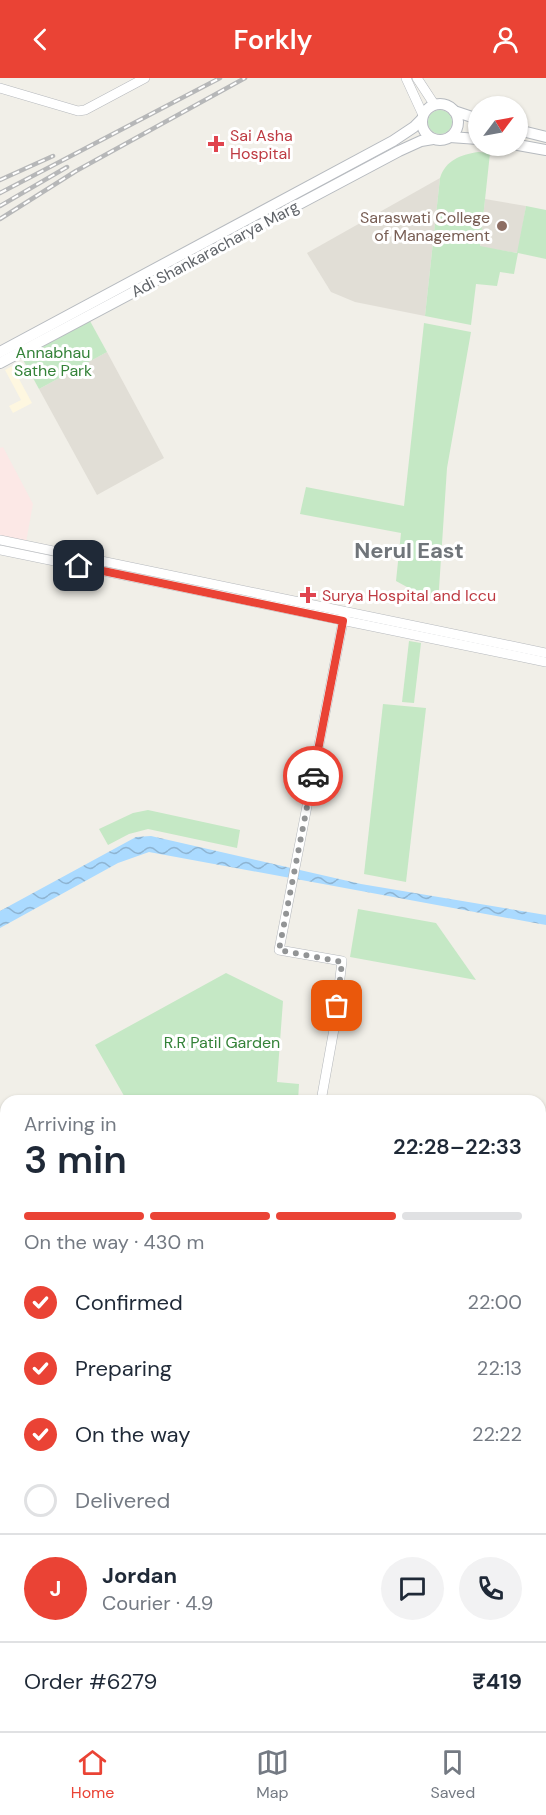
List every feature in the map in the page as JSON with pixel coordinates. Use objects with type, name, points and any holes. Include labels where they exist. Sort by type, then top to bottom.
[{"type":"main road","points":[[435,104],[446,104],[457,115],[457,127],[445,140],[433,139],[424,131],[422,117],[425,110],[435,104]]},
{"type":"main road","points":[[454,111],[468,116]]},
{"type":"main road","name":"Adi Shankaracharya Marg","points":[[0,352],[393,141],[414,127],[422,117]]},
{"type":"main road","points":[[528,132],[546,137]]},
{"type":"main road","points":[[450,137],[468,138]]},
{"type":"main road","name":"Adi Shankaracharya Marg","points":[[0,363],[399,151],[433,139]]},
{"type":"main road","points":[[528,147],[546,150]]},
{"type":"street","points":[[0,88],[78,111],[85,110],[145,78]]},
{"type":"street","points":[[406,78],[422,117]]},
{"type":"street","points":[[417,78],[423,90],[435,104]]},
{"type":"street","points":[[0,540],[546,662]]},
{"type":"street","points":[[0,550],[546,652]]},
{"type":"street","points":[[322,1095],[334,1029],[342,962],[279,950],[344,616]]},
{"type":"shaded area","points":[[440,178],[425,316],[355,302],[331,292],[307,253]]},
{"type":"shaded area","name":"Saraswati College of Management","points":[[485,199],[526,206],[518,253],[480,247]]},
{"type":"shaded area","points":[[107,352],[164,458],[97,495],[39,389]]},
{"type":"shaded area","points":[[12,366],[32,403],[13,413],[9,406],[21,400],[5,370]]},
{"type":"shaded area","points":[[3,447],[33,504],[26,542],[0,536],[0,448]]},
{"type":"green space","points":[[440,110],[445,111],[451,117],[451,127],[445,133],[440,134],[435,133],[429,127],[428,122],[429,117],[435,111]]},
{"type":"green space","points":[[465,155],[490,156],[480,246],[517,253],[526,206],[546,210],[546,259],[518,253],[514,274],[500,272],[497,286],[476,284],[471,325],[425,316],[440,178],[454,159]]},
{"type":"green space","name":"Annabhau Sathe Park","points":[[90,321],[107,352],[39,389],[22,358]]},
{"type":"green space","points":[[424,323],[471,332],[447,468],[438,604],[396,581],[401,533],[300,514],[306,487],[404,506]]},
{"type":"green space","points":[[409,641],[421,643],[414,703],[402,702]]},
{"type":"green space","points":[[383,704],[426,708],[406,882],[364,874]]},
{"type":"green space","points":[[148,810],[240,830],[237,848],[148,829],[129,834],[108,845],[99,829],[133,813]]},
{"type":"green space","points":[[358,909],[436,923],[476,980],[350,957]]},
{"type":"green space","name":"R.R Patil Garden","points":[[226,973],[283,1001],[277,1082],[299,1084],[298,1095],[124,1095],[95,1045]]},
{"type":"water","points":[[151,836],[361,884],[546,915],[546,925],[149,852],[118,863],[0,928],[0,911],[136,837]]},
{"type":"railway","points":[[0,193],[220,78]]},
{"type":"railway","points":[[0,219],[76,171],[245,78]]},
{"type":"railway","points":[[0,180],[53,156]]},
{"type":"railway","points":[[0,206],[67,167]]},
{"type":"way so far","points":[[313,776],[279,950],[342,962],[337,1006]]},
{"type":"place","name":"Sai Asha Hospital","points":[[216,144]]},
{"type":"place","name":"Saraswati College of Management","points":[[502,226]]},
{"type":"place","name":"Surya Hospital and Iccu","points":[[308,595]]},
{"type":"district","name":"Nerul East","points":[[409,550]]},
{"type":"route","points":[[79,566],[343,621],[313,776]]}]
